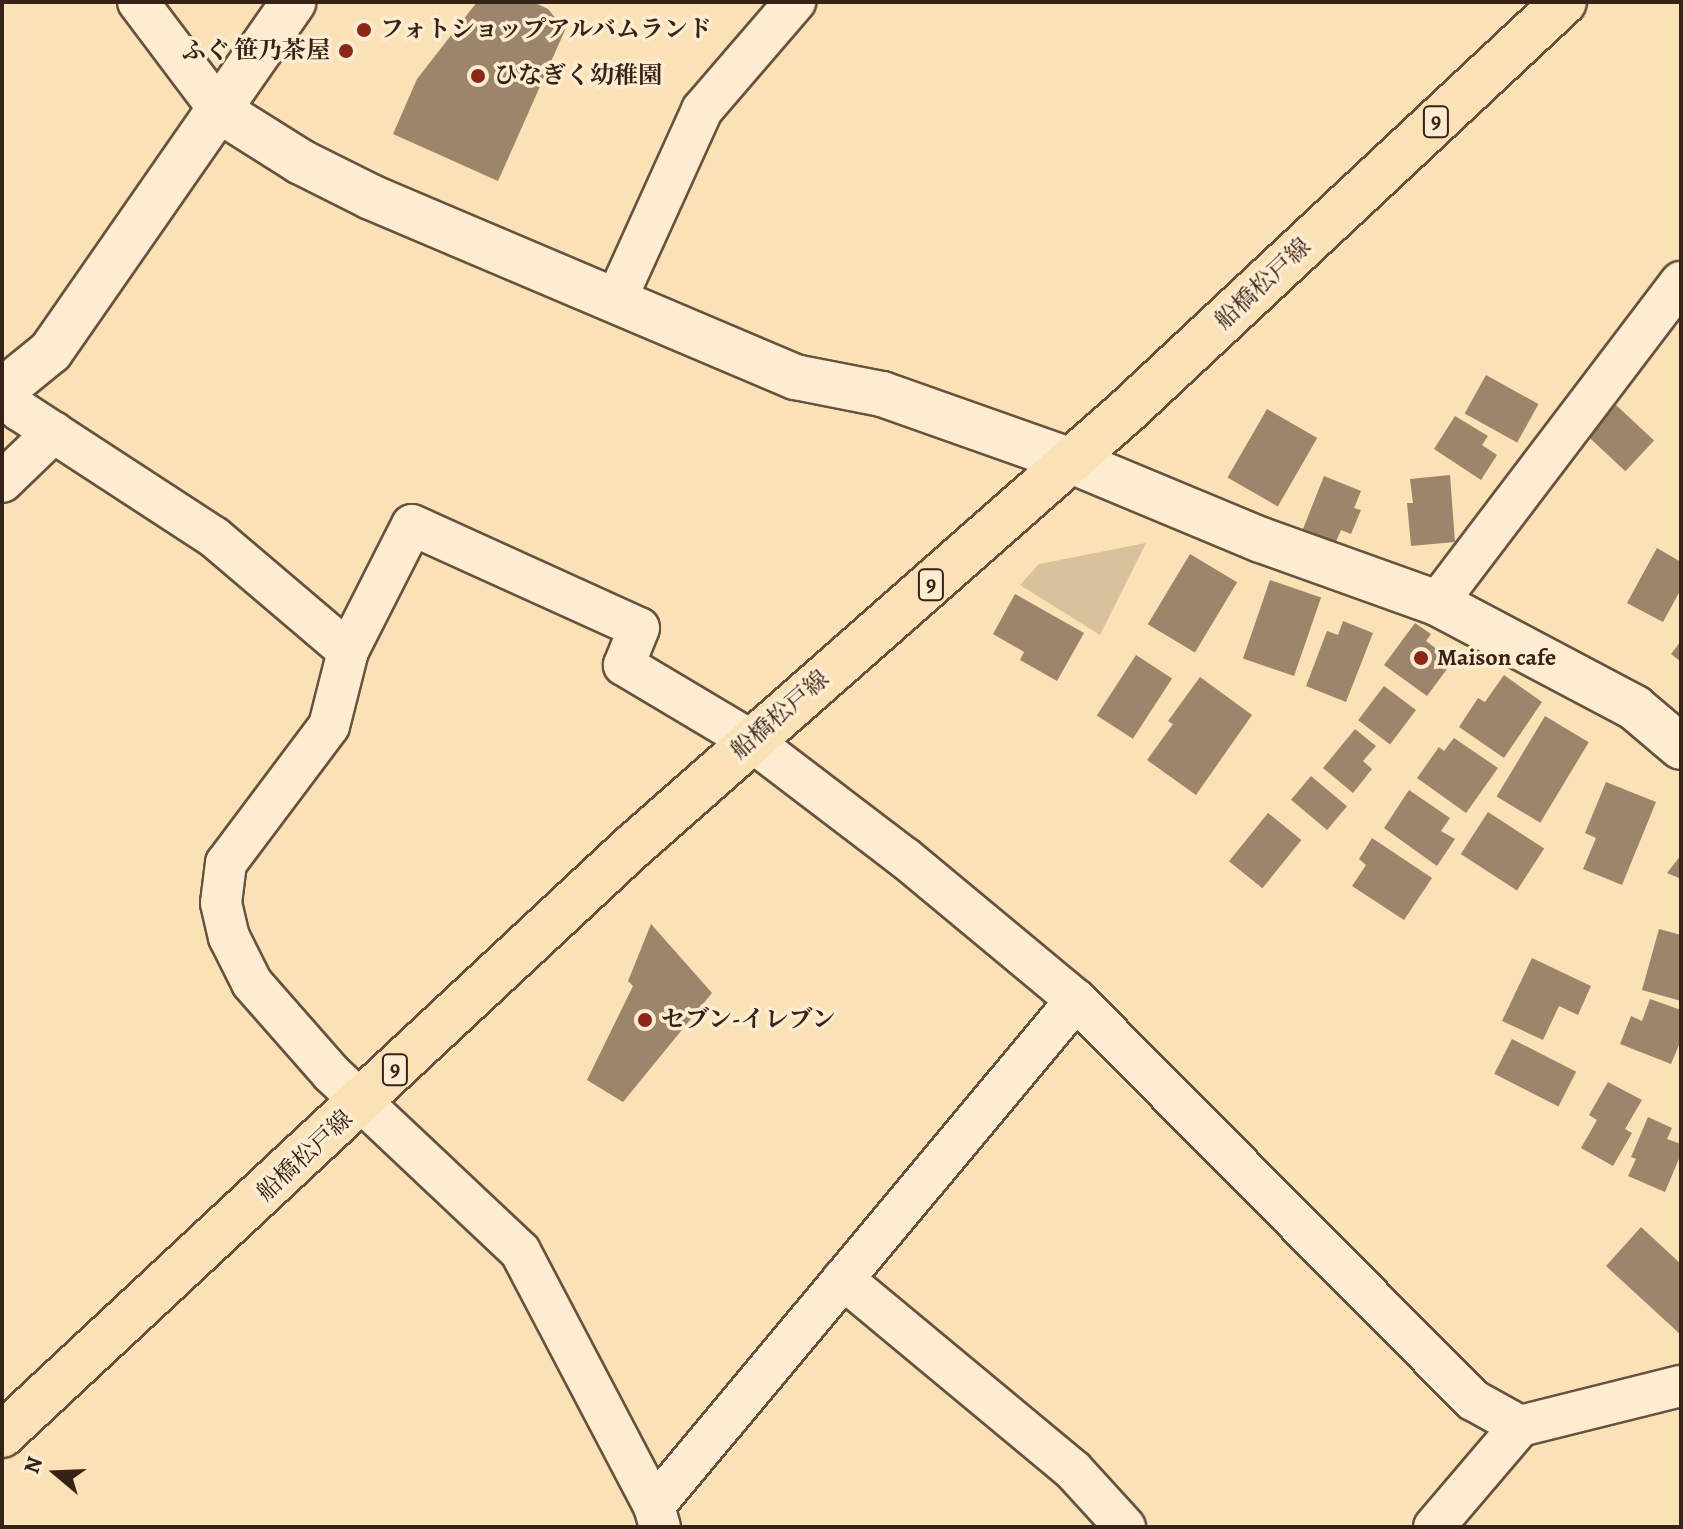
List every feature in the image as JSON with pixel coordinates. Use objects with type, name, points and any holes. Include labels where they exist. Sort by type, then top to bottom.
[{"type":"main road","name":"船橋松戸線","points":[[2,1435],[750,740],[1071,461],[1564,2]]},
{"type":"street","points":[[138,2],[220,111],[301,162],[371,197],[795,377],[882,394],[1071,461],[1261,540],[1437,603],[1635,708],[1681,747]]},
{"type":"street","points":[[294,2],[51,351],[2,391],[19,410],[214,537],[348,651]]},
{"type":"street","points":[[615,302],[702,110],[795,2]]},
{"type":"street","points":[[1437,603],[1681,282]]},
{"type":"street","points":[[2,482],[54,432]]},
{"type":"street","points":[[1076,1000],[843,1279],[657,1516],[520,1251],[361,1102],[252,983],[229,937],[221,903],[226,863],[329,726],[348,651],[412,525],[639,628],[624,665],[750,740],[905,858],[1076,1000],[1473,1400],[1520,1426]]},
{"type":"street","points":[[843,1279],[1073,1470],[1125,1527]]},
{"type":"street","points":[[1434,1527],[1520,1426],[1681,1386]]},
{"type":"shaded area","points":[[1146,543],[1100,635],[1020,585],[1039,564]]},
{"type":"building","points":[[477,2],[533,2],[548,9],[565,30],[498,181],[393,134],[417,79]]},
{"type":"building","points":[[1486,375],[1538,404],[1517,443],[1465,413]]},
{"type":"building","points":[[1616,405],[1654,440],[1625,471],[1587,436]]},
{"type":"building","points":[[1267,409],[1317,438],[1278,506],[1228,477]]},
{"type":"building","points":[[1455,416],[1488,436],[1482,445],[1497,455],[1481,480],[1434,449]]},
{"type":"building","points":[[1450,475],[1455,542],[1411,546],[1407,503],[1413,503],[1410,479]]},
{"type":"building","points":[[1324,476],[1361,491],[1354,508],[1361,510],[1351,534],[1341,530],[1336,542],[1303,529]]},
{"type":"building","points":[[1657,548],[1681,562],[1681,589],[1663,622],[1627,603]]},
{"type":"building","points":[[1190,554],[1237,582],[1195,653],[1148,624]]},
{"type":"building","points":[[1270,580],[1321,598],[1294,676],[1243,658]]},
{"type":"building","points":[[1015,594],[1084,633],[1057,681],[1020,660],[1024,652],[993,634]]},
{"type":"building","points":[[1343,621],[1373,633],[1346,702],[1306,686],[1327,631],[1338,635]]},
{"type":"building","points":[[1415,623],[1431,634],[1426,641],[1453,661],[1427,696],[1384,665]]},
{"type":"building","points":[[1681,641],[1681,662],[1671,654]]},
{"type":"building","points":[[1136,655],[1172,678],[1133,739],[1097,715]]},
{"type":"building","points":[[1504,675],[1542,702],[1504,758],[1459,727],[1478,698],[1485,702]]},
{"type":"building","points":[[1200,677],[1252,715],[1196,795],[1147,760],[1173,724],[1168,721]]},
{"type":"building","points":[[1384,686],[1416,710],[1390,744],[1358,720]]},
{"type":"building","points":[[1545,716],[1589,742],[1540,823],[1497,797]]},
{"type":"building","points":[[1355,729],[1376,746],[1363,761],[1372,769],[1353,793],[1323,768]]},
{"type":"building","points":[[1454,738],[1498,768],[1466,813],[1417,778],[1439,747],[1444,751]]},
{"type":"building","points":[[1311,776],[1347,806],[1327,830],[1291,800]]},
{"type":"building","points":[[1606,782],[1656,802],[1622,885],[1583,869],[1596,838],[1585,833]]},
{"type":"building","points":[[1409,790],[1450,818],[1441,831],[1455,839],[1437,866],[1384,828]]},
{"type":"building","points":[[1488,812],[1544,848],[1517,890],[1461,854]]},
{"type":"building","points":[[1268,813],[1301,840],[1262,888],[1229,861]]},
{"type":"building","points":[[1372,838],[1432,878],[1404,920],[1352,886],[1366,865],[1359,859]]},
{"type":"building","points":[[1681,855],[1681,879],[1667,873]]},
{"type":"building","points":[[651,924],[712,993],[623,1102],[587,1080],[633,986],[628,981]]},
{"type":"building","points":[[1659,929],[1681,935],[1681,1001],[1642,990]]},
{"type":"building","points":[[1532,958],[1591,986],[1578,1015],[1559,1006],[1543,1040],[1502,1021]]},
{"type":"building","points":[[1650,999],[1681,1010],[1681,1040],[1671,1064],[1620,1044],[1631,1016],[1642,1021]]},
{"type":"building","points":[[1512,1039],[1576,1072],[1558,1106],[1494,1074]]},
{"type":"building","points":[[1608,1082],[1642,1100],[1625,1129],[1632,1133],[1613,1166],[1581,1148],[1597,1120],[1589,1115]]},
{"type":"building","points":[[1648,1117],[1672,1128],[1667,1139],[1681,1144],[1681,1154],[1665,1192],[1628,1176],[1636,1159],[1631,1157]]},
{"type":"building","points":[[1641,1227],[1681,1264],[1681,1335],[1606,1266]]},
{"type":"place","name":"フォトショップアルバムランド","points":[[364,30]]},
{"type":"place","name":"ふぐ 笹乃茶屋","points":[[346,51]]},
{"type":"place","name":"ひなぎく幼稚園","points":[[478,76]]},
{"type":"place","name":"Maison cafe","points":[[1421,658]]},
{"type":"place","name":"セブン-イレブン","points":[[645,1020]]}]
